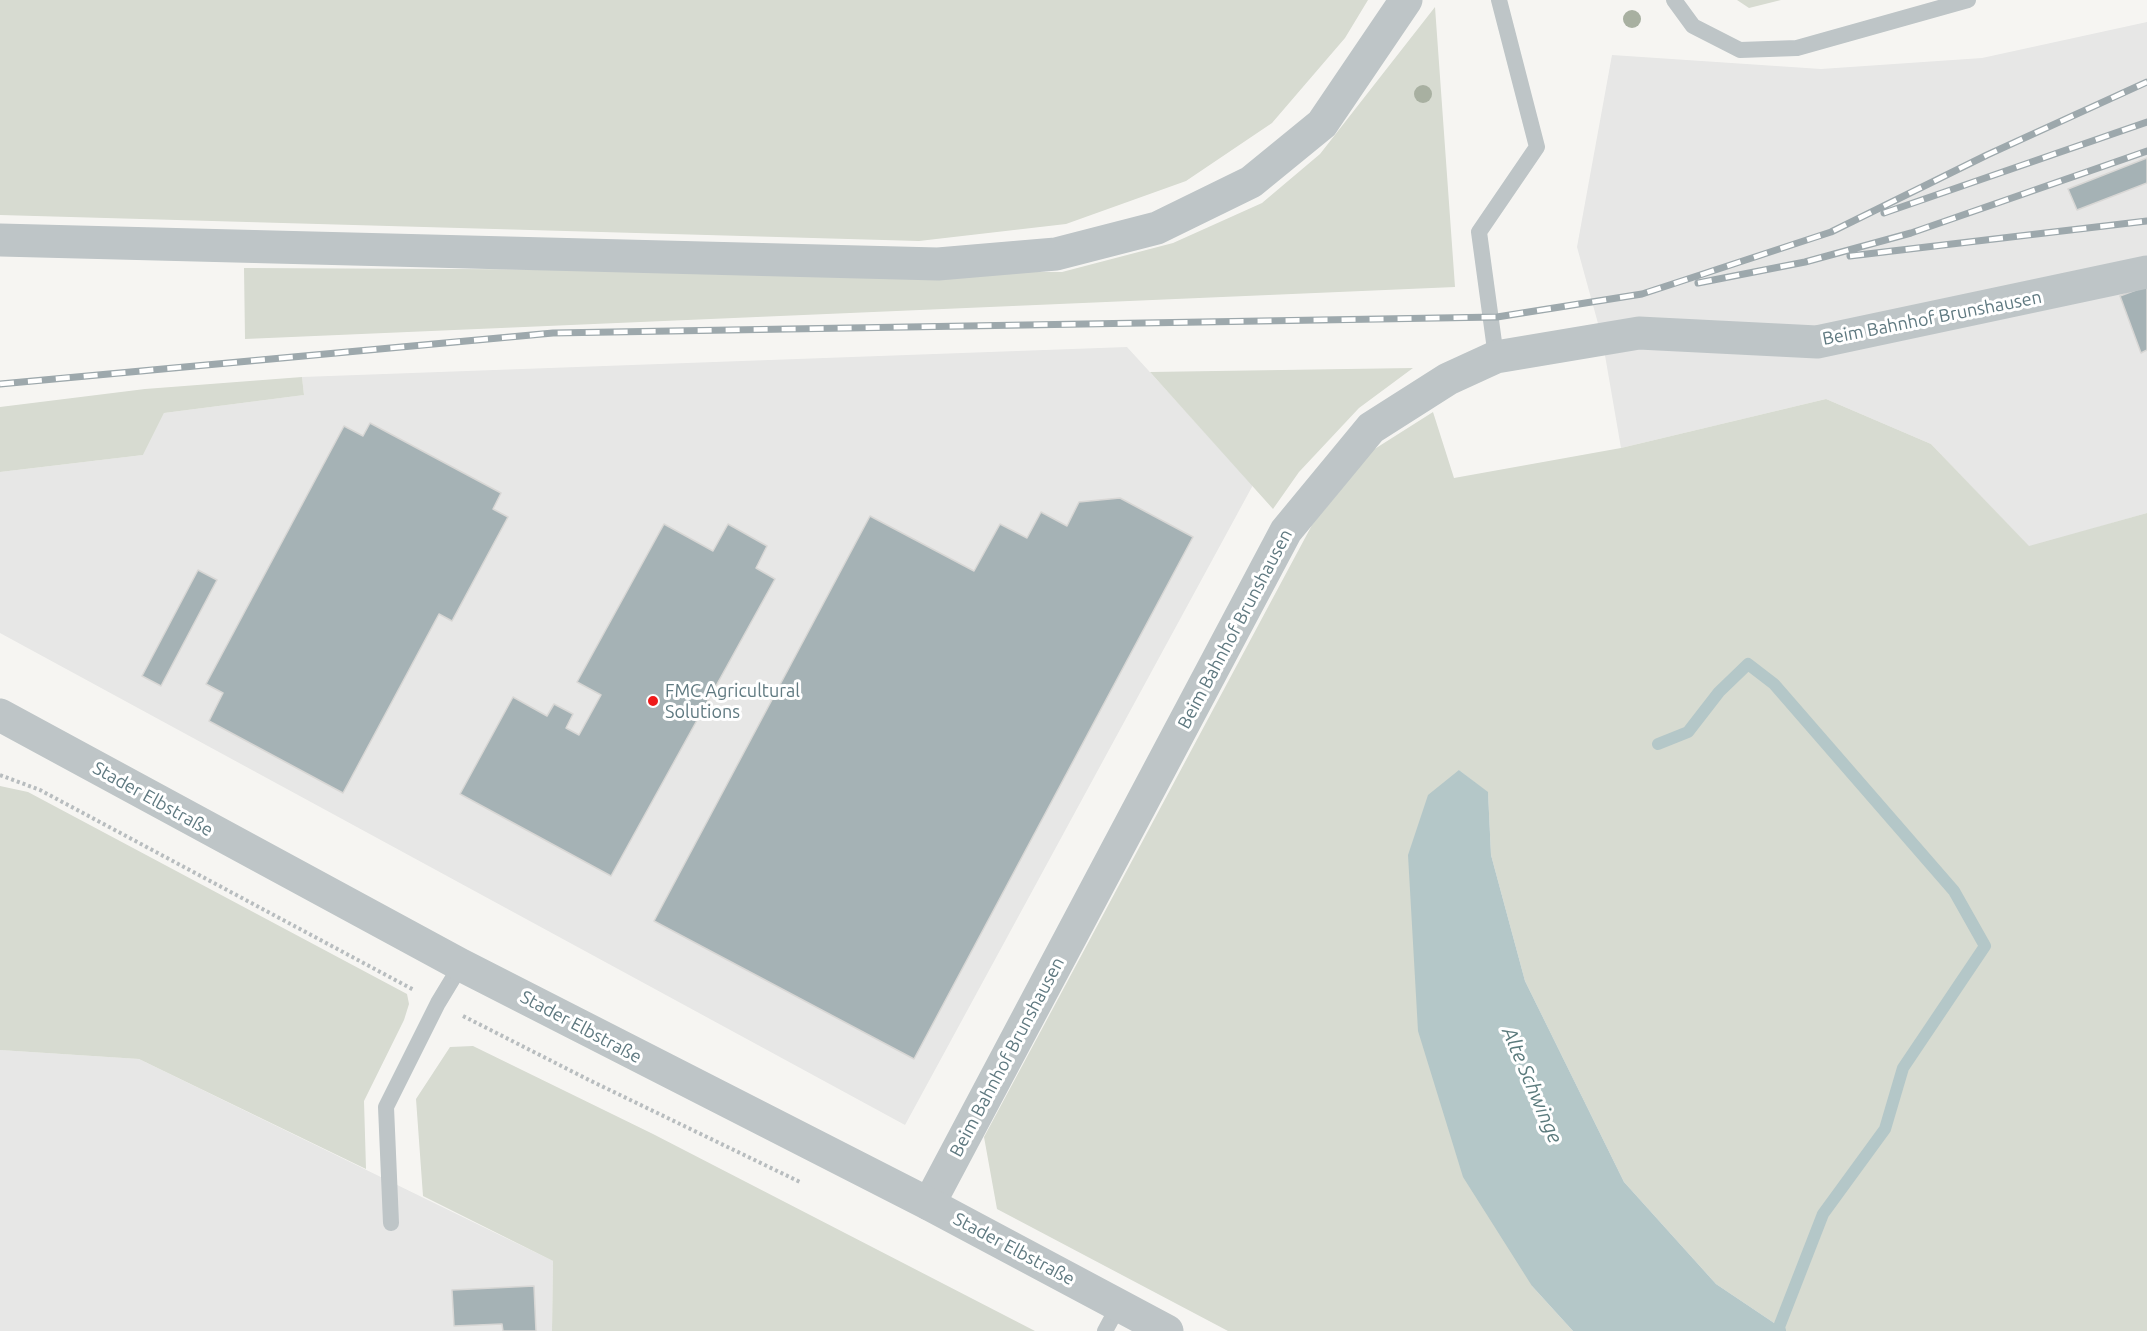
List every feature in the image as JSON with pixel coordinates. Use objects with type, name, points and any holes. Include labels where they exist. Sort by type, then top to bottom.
[{"type":"street","points":[[0,240],[938,264],[1056,254],[1157,228],[1251,182],[1322,124],[1406,0]]},
{"type":"street","name":"Beim Bahnhof Brunshausen","points":[[929,1204],[1286,531],[1371,428],[1448,379],[1496,357],[1639,333],[1817,342],[2147,272]]},
{"type":"street","name":"Stader Elbstraße","points":[[0,715],[461,965],[929,1204],[1112,1318],[1167,1331]]},
{"type":"lane","points":[[1496,357],[1479,232],[1536,147],[1499,0]]},
{"type":"lane","points":[[1674,0],[1693,26],[1740,50],[1797,48],[1968,0]]},
{"type":"lane","points":[[391,1223],[386,1107],[438,1003],[461,965]]},
{"type":"path","points":[[0,775],[40,790],[438,1003],[589,1080],[808,1186]]},
{"type":"shaded area","points":[[0,0],[1368,0],[1345,38],[1272,123],[1186,181],[1066,224],[919,241],[0,215]]},
{"type":"shaded area","points":[[1737,0],[1781,0],[1749,8]]},
{"type":"shaded area","points":[[1435,7],[1455,287],[245,339],[244,268],[1062,272],[1173,243],[1262,203],[1320,154]]},
{"type":"shaded area","points":[[2147,22],[2147,513],[2029,547],[1931,444],[1826,399],[1621,448],[1602,338],[1577,247],[1612,55],[1821,69],[1982,58]]},
{"type":"shaded area","points":[[1127,347],[1253,485],[905,1125],[0,633],[0,472],[143,455],[164,413],[304,395],[302,377]]},
{"type":"shaded area","points":[[1413,368],[1359,408],[1299,472],[1273,509],[1150,372]]},
{"type":"shaded area","points":[[302,377],[304,395],[164,413],[143,455],[0,472],[0,407],[145,389]]},
{"type":"shaded area","points":[[1826,399],[1931,444],[2029,546],[2147,513],[2147,1331],[1786,1331],[1716,1284],[1624,1182],[1525,981],[1491,855],[1488,793],[1459,770],[1532,1286],[1573,1331],[1228,1331],[997,1209],[984,1137],[1312,525],[1373,450],[1433,412],[1454,478],[1621,448]]},
{"type":"shaded area","points":[[0,786],[28,792],[407,994],[409,1004],[404,1020],[364,1101],[366,1169],[139,1059],[0,1050]]},
{"type":"shaded area","points":[[473,1046],[653,1134],[1035,1331],[552,1331],[553,1261],[423,1196],[416,1099],[450,1047]]},
{"type":"shaded area","points":[[0,1050],[139,1059],[553,1261],[552,1331],[0,1331]]},
{"type":"water","name":"Alte Schwinge","points":[[1459,770],[1488,792],[1491,855],[1525,981],[1624,1182],[1716,1284],[1786,1331],[1573,1331],[1532,1286],[1463,1177],[1418,1031],[1408,855],[1428,795]]},
{"type":"building","points":[[2147,158],[2147,183],[2077,210],[2068,189]]},
{"type":"building","points":[[2147,286],[2147,350],[2141,353],[2120,296]]},
{"type":"building","points":[[370,423],[501,493],[493,509],[508,517],[452,621],[439,614],[343,793],[209,721],[223,693],[206,684],[344,426],[363,436]]},
{"type":"building","points":[[1120,498],[1193,537],[914,1059],[654,921],[870,516],[974,571],[1000,524],[1027,538],[1041,512],[1067,526],[1079,502]]},
{"type":"building","name":"FMC Agricultural Solutions","points":[[664,524],[713,551],[728,524],[767,546],[756,568],[775,579],[611,876],[460,794],[513,697],[547,716],[554,704],[573,714],[566,728],[579,735],[601,695],[577,682]]},
{"type":"building","points":[[198,570],[217,580],[161,686],[142,676]]},
{"type":"building","points":[[534,1286],[536,1331],[503,1331],[502,1324],[454,1326],[452,1290]]},
{"type":"waterway","points":[[1658,744],[1688,732],[1719,692],[1748,664],[1774,684],[1954,891],[1985,946],[1903,1068],[1885,1129],[1823,1214],[1779,1327],[1780,1331]]},
{"type":"railway","points":[[0,384],[553,333],[1497,317],[1642,294],[1831,232],[1987,155],[2147,82]]},
{"type":"railway","points":[[1884,213],[2147,122]]},
{"type":"railway","points":[[1698,283],[1805,262],[1911,233],[2147,151]]},
{"type":"railway","points":[[1850,256],[2147,221]]},
{"type":"place","name":"FMC Agricultural Solutions","points":[[653,701]]}]
